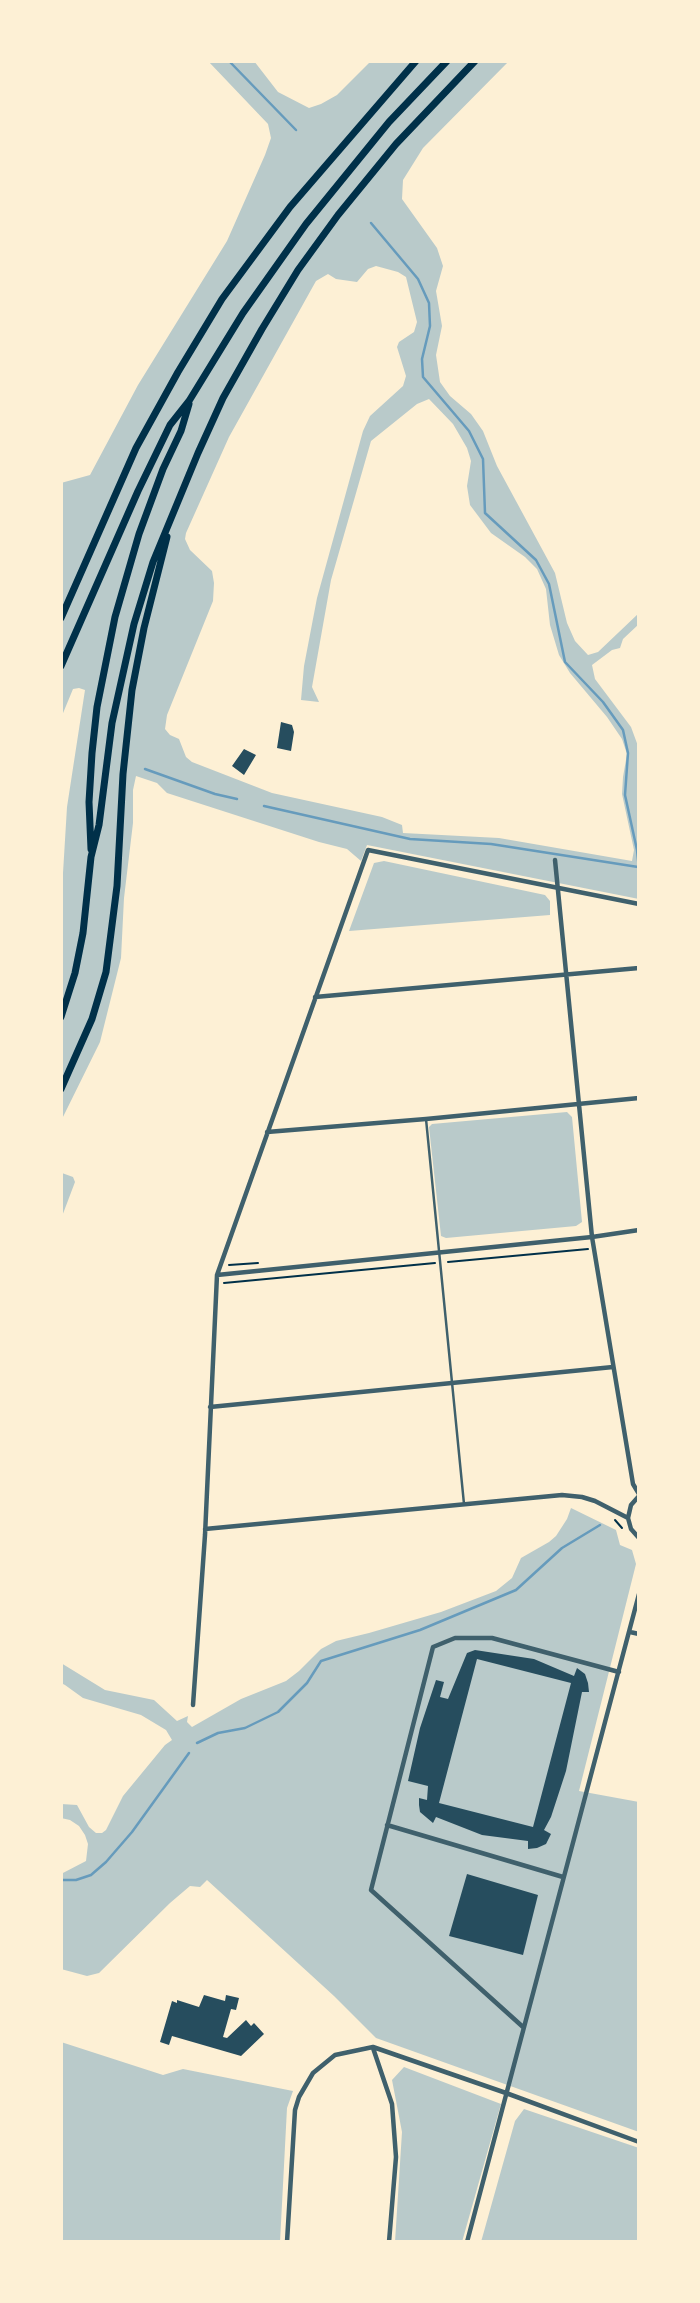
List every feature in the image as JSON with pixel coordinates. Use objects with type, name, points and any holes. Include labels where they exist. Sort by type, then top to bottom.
[{"type":"highway","points":[[61,618],[136,448],[222,299],[290,207],[416,61]]},
{"type":"highway","points":[[61,666],[170,425],[190,401],[243,313],[306,224],[389,122],[447,61]]},
{"type":"highway","points":[[61,1017],[75,973],[83,933],[91,857],[99,825],[112,723],[134,624],[153,562],[174,511],[223,398],[299,270],[338,215],[396,144],[475,61]]},
{"type":"highway","points":[[91,857],[89,802],[92,753],[97,707],[115,617],[139,534],[163,469],[181,431],[190,401]]},
{"type":"highway","points":[[61,1089],[92,1019],[106,972],[117,886],[122,774],[132,690],[144,628],[174,511]]},
{"type":"street","points":[[193,1705],[205,1529],[217,1275],[368,850],[639,904]]},
{"type":"street","points":[[555,860],[592,1237],[634,1484],[639,1495],[631,1505],[628,1518],[631,1529],[639,1538]]},
{"type":"street","points":[[316,997],[639,968]]},
{"type":"street","points":[[267,1132],[639,1098]]},
{"type":"street","points":[[426,1119],[464,1504]]},
{"type":"street","points":[[217,1275],[639,1230]]},
{"type":"street","points":[[210,1406],[613,1367]]},
{"type":"street","points":[[205,1529],[562,1495],[595,1501],[628,1518]]},
{"type":"street","points":[[467,2242],[639,1594]]},
{"type":"street","points":[[630,1632],[639,1634]]},
{"type":"street","points":[[523,2027],[371,1890],[433,1647],[455,1638],[492,1637],[619,1672]]},
{"type":"street","points":[[387,1825],[563,1877]]},
{"type":"street","points":[[373,2048],[393,2104],[396,2157],[389,2242]]},
{"type":"street","points":[[287,2242],[295,2110],[313,2073],[335,2055],[373,2048],[506,2093],[639,2143]]},
{"type":"path","points":[[216,1283],[594,1249]]},
{"type":"shaded area","points":[[208,61],[254,61],[278,92],[309,108],[337,95],[371,61],[509,61],[423,148],[403,180],[402,199],[437,248],[443,266],[436,291],[442,326],[436,355],[440,382],[450,396],[471,414],[483,431],[497,466],[555,573],[567,623],[575,641],[588,655],[598,652],[639,613],[639,624],[623,639],[620,648],[612,650],[592,665],[595,679],[631,727],[638,746],[639,899],[367,845],[361,861],[347,849],[167,793],[157,783],[136,776],[121,958],[100,1042],[61,1121],[61,906],[67,807],[85,690],[73,689],[61,718],[61,483],[90,475],[138,385],[227,241],[271,138],[268,124]],"holes":[[[376,266],[406,277],[417,322],[414,332],[399,342],[397,347],[406,376],[403,386],[370,416],[363,431],[317,598],[304,666],[301,700],[319,702],[312,687],[331,580],[371,441],[417,404],[429,399],[453,424],[467,448],[471,461],[467,486],[470,505],[491,533],[537,569],[546,589],[550,625],[559,655],[622,739],[627,754],[622,794],[634,850],[632,861],[499,838],[403,833],[402,825],[382,817],[272,793],[192,762],[186,757],[179,739],[165,729],[167,715],[213,601],[212,571],[190,550],[185,539],[186,533],[229,437],[316,281],[328,274],[336,279],[357,282],[368,269]]]},
{"type":"shaded area","points":[[384,861],[545,895],[550,901],[550,915],[349,931],[374,863]]},
{"type":"shaded area","points":[[567,1112],[572,1117],[582,1222],[576,1226],[446,1238],[441,1236],[429,1127],[432,1124]]},
{"type":"shaded area","points":[[62,1173],[73,1177],[75,1182],[61,1219]]},
{"type":"shaded area","points":[[571,1508],[616,1530],[620,1545],[632,1550],[636,1564],[579,1791],[639,1802],[639,2132],[376,2038],[207,1880],[200,1887],[190,1886],[170,1903],[99,1973],[87,1976],[61,1969],[61,1874],[86,1861],[88,1844],[79,1826],[61,1818],[61,1804],[77,1805],[89,1827],[96,1833],[102,1833],[123,1796],[172,1740],[166,1730],[141,1715],[83,1698],[61,1683],[61,1663],[105,1690],[154,1700],[177,1721],[188,1716],[187,1722],[192,1727],[241,1699],[286,1681],[321,1649],[336,1641],[441,1612],[496,1591],[512,1578],[521,1558],[556,1536]]},
{"type":"shaded area","points":[[61,2042],[163,2075],[183,2069],[293,2091],[287,2108],[280,2242],[61,2242]]},
{"type":"shaded area","points":[[404,2067],[501,2104],[462,2242],[395,2242],[402,2132],[392,2080]]},
{"type":"shaded area","points":[[524,2109],[639,2148],[639,2242],[481,2242],[515,2121]]},
{"type":"building","points":[[281,722],[292,725],[294,732],[291,751],[277,748]]},
{"type":"building","points":[[244,749],[256,755],[244,775],[232,766]]},
{"type":"building","points":[[475,1650],[534,1659],[574,1676],[577,1668],[585,1674],[589,1692],[582,1692],[566,1771],[544,1830],[551,1834],[546,1844],[537,1848],[528,1849],[528,1841],[482,1835],[436,1817],[433,1823],[420,1812],[419,1805],[419,1798],[427,1800],[428,1786],[408,1781],[420,1728],[436,1680],[444,1682],[440,1697],[448,1699],[467,1653]],"holes":[[[477,1659],[571,1683],[533,1827],[439,1803]]]},
{"type":"building","points":[[467,1874],[538,1895],[523,1955],[449,1936]]},
{"type":"building","points":[[204,1995],[225,2001],[226,1995],[239,1998],[236,2010],[231,2009],[223,2037],[227,2038],[246,2020],[251,2026],[254,2023],[264,2034],[241,2056],[172,2036],[169,2045],[160,2042],[172,2001],[199,2007]]},
{"type":"waterway","points":[[229,61],[296,130]]},
{"type":"waterway","points":[[371,223],[418,279],[429,303],[430,326],[422,359],[423,377],[469,431],[483,459],[485,513],[536,560],[549,584],[565,662],[603,702],[623,730],[628,753],[625,795],[639,869]]},
{"type":"waterway","points":[[145,769],[237,799]]},
{"type":"waterway","points":[[264,806],[410,839],[491,844],[638,867]]},
{"type":"waterway","points":[[197,1743],[218,1733],[245,1728],[278,1712],[307,1683],[321,1661],[420,1630],[516,1590],[562,1548],[600,1525]]},
{"type":"waterway","points":[[61,1880],[76,1880],[91,1875],[106,1862],[132,1832],[189,1753]]}]
